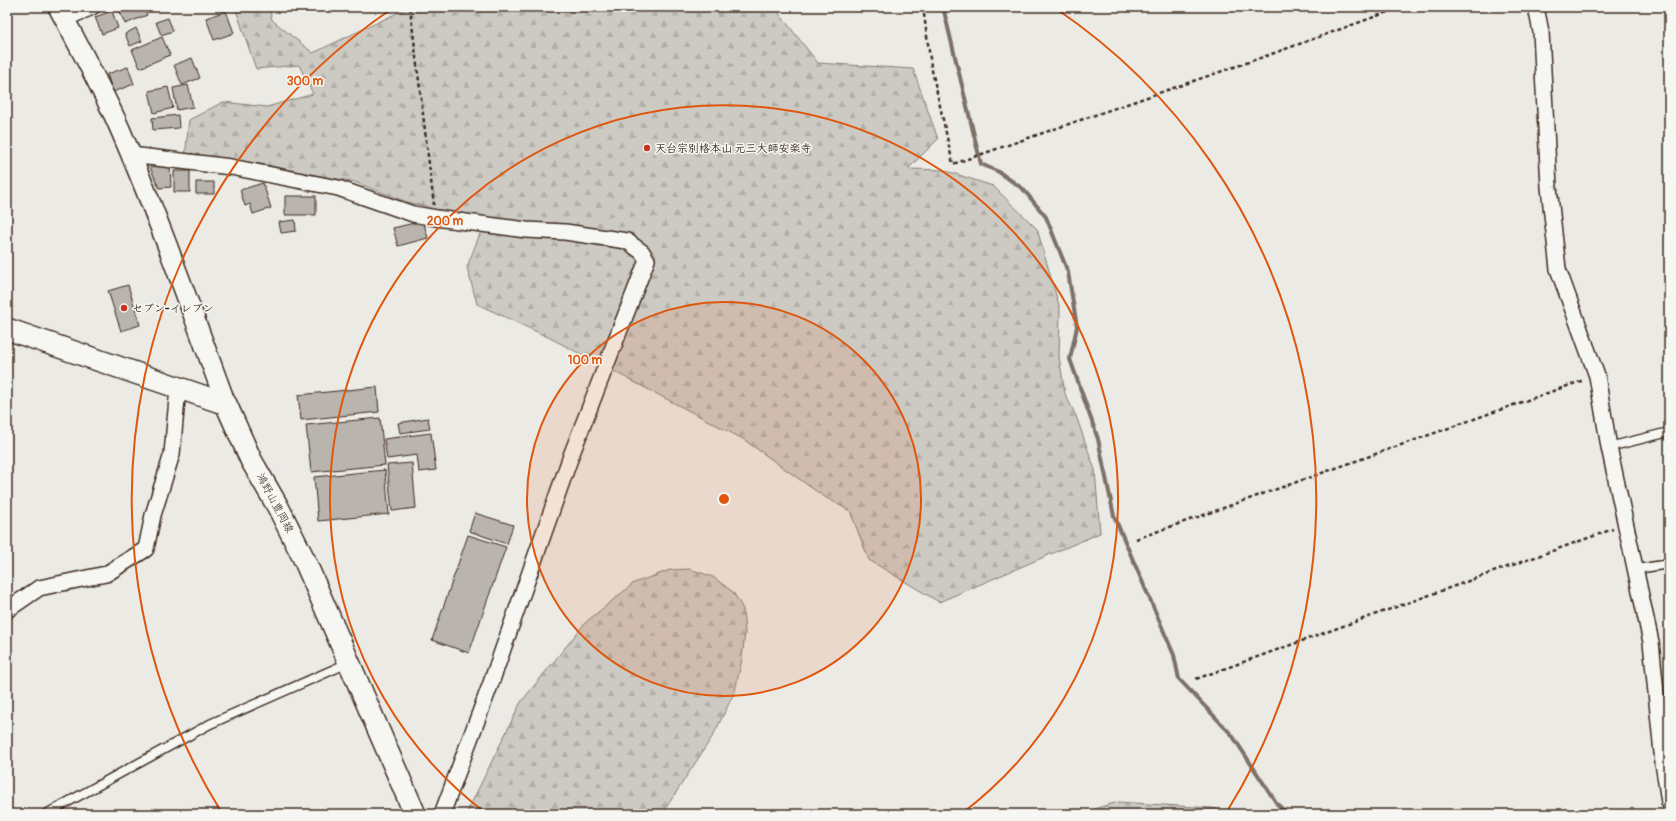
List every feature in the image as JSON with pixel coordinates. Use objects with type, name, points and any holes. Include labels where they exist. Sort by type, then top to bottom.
[{"type":"main road","points":[[7,329],[226,404]]},
{"type":"main road","name":"鴻野山豊岡線","points":[[226,404],[251,460],[304,559],[415,814]]},
{"type":"street","points":[[92,7],[61,13],[115,118],[131,155],[159,222],[226,404]]},
{"type":"street","points":[[1536,7],[1542,32],[1549,186],[1558,269],[1597,376],[1609,447],[1651,642],[1663,763],[1669,802]]},
{"type":"street","points":[[131,155],[231,168],[338,188],[413,214],[436,218],[526,230],[566,232],[627,241],[642,252],[647,260],[572,453],[491,683],[442,814]]},
{"type":"street","points":[[7,610],[39,588],[106,574],[146,549],[154,515],[172,454],[178,388]]},
{"type":"lane","points":[[1609,447],[1669,432]]},
{"type":"lane","points":[[1636,569],[1669,564]]},
{"type":"lane","points":[[46,814],[210,724],[348,663]]},
{"type":"path","points":[[410,7],[436,218]]},
{"type":"path","points":[[922,7],[931,66],[953,164],[1266,56],[1402,7]]},
{"type":"path","points":[[1136,539],[1597,376]]},
{"type":"path","points":[[1196,679],[1626,525]]},
{"type":"green space","points":[[235,7],[269,7],[272,20],[313,53],[410,7],[774,7],[818,63],[913,69],[938,139],[908,169],[943,170],[993,186],[1037,229],[1060,309],[1059,357],[1065,394],[1076,416],[1095,470],[1100,533],[939,602],[869,560],[850,511],[823,496],[743,439],[550,338],[477,304],[467,267],[485,221],[407,202],[352,181],[185,157],[189,120],[223,102],[267,107],[313,94],[299,65],[256,69]]},
{"type":"green space","points":[[690,569],[713,577],[733,592],[743,609],[745,632],[742,659],[735,691],[714,734],[662,814],[466,814],[521,702],[586,622],[634,583],[670,570]]},
{"type":"green space","points":[[1118,802],[1211,808],[1242,814],[1087,814],[1097,808]]},
{"type":"building","points":[[118,7],[144,7],[147,15],[125,24]]},
{"type":"building","points":[[146,7],[158,7],[159,8],[148,12]]},
{"type":"building","points":[[112,11],[118,28],[102,34],[95,17]]},
{"type":"building","points":[[226,11],[234,33],[214,40],[206,18]]},
{"type":"building","points":[[168,18],[173,31],[161,35],[156,22]]},
{"type":"building","points":[[136,28],[142,41],[130,46],[125,34]]},
{"type":"building","points":[[162,37],[170,55],[140,68],[132,50]]},
{"type":"building","points":[[192,58],[200,78],[182,85],[174,65]]},
{"type":"building","points":[[128,67],[134,84],[113,92],[107,74]]},
{"type":"building","points":[[188,85],[193,107],[177,110],[173,88]]},
{"type":"building","points":[[168,87],[173,108],[154,113],[149,91]]},
{"type":"building","points":[[178,115],[179,128],[153,130],[152,118]]},
{"type":"building","points":[[170,165],[171,187],[159,188],[150,167]]},
{"type":"building","points":[[174,171],[190,171],[190,192],[174,192]]},
{"type":"building","points":[[196,182],[214,182],[214,194],[196,194]]},
{"type":"building","points":[[263,183],[271,208],[253,214],[250,204],[245,206],[240,190]]},
{"type":"building","points":[[285,196],[316,196],[316,215],[285,215]]},
{"type":"building","points":[[295,220],[296,231],[281,233],[279,222]]},
{"type":"building","points":[[423,221],[428,238],[398,246],[393,228]]},
{"type":"building","name":"セブン-イレブン","points":[[128,285],[140,325],[121,331],[108,291]]},
{"type":"building","points":[[377,387],[379,412],[301,420],[298,395]]},
{"type":"building","points":[[380,418],[385,465],[311,472],[306,425]]},
{"type":"building","points":[[428,418],[430,429],[400,433],[398,423]]},
{"type":"building","points":[[431,433],[436,470],[419,472],[417,455],[387,459],[384,439]]},
{"type":"building","points":[[412,463],[416,508],[392,511],[387,465]]},
{"type":"building","points":[[385,470],[389,514],[318,521],[314,477]]},
{"type":"building","points":[[475,513],[513,525],[507,544],[469,531]]},
{"type":"building","points":[[468,535],[506,547],[469,653],[432,640]]},
{"type":"waterway","points":[[943,7],[981,164],[999,172],[1023,189],[1046,217],[1068,272],[1077,327],[1070,359],[1098,439],[1114,516],[1174,655],[1179,679],[1232,735],[1277,804],[1288,814]]},
{"type":"place","name":"天台宗別格本山 元三大師安楽寺","points":[[647,148]]},
{"type":"place","name":"セブン-イレブン","points":[[124,308]]}]
